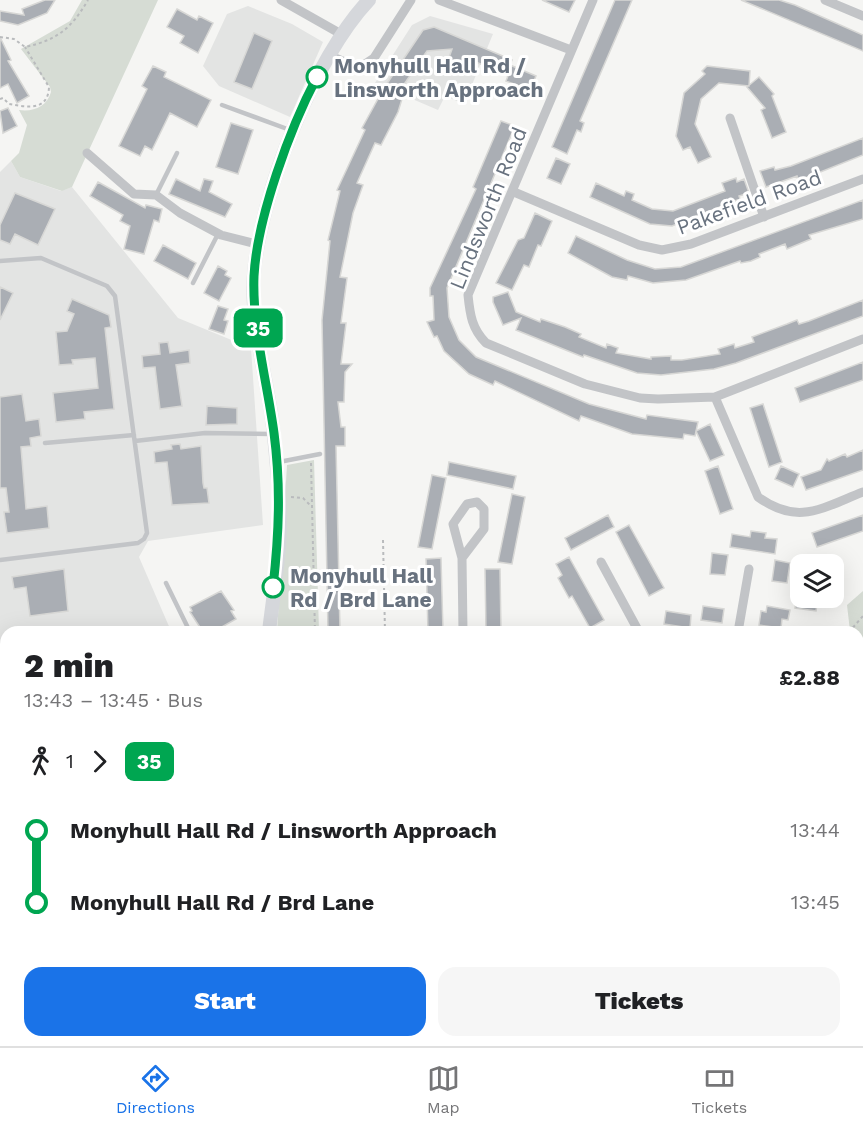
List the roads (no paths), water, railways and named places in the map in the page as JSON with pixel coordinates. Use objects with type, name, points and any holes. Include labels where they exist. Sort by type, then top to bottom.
[{"type":"street","points":[[280,0],[341,34]]},
{"type":"street","points":[[270,626],[280,525],[274,434],[254,292],[260,245],[272,192],[292,131],[328,55],[341,34],[369,0]]},
{"type":"street","points":[[328,55],[359,68],[374,58],[411,0]]},
{"type":"street","points":[[439,0],[571,50]]},
{"type":"street","name":"Lindsworth Road","points":[[593,0],[514,192],[468,295],[471,322],[479,336],[486,343],[585,384],[612,392],[657,399],[715,397],[863,339]]},
{"type":"street","points":[[825,0],[863,16]]},
{"type":"street","points":[[730,118],[764,217]]},
{"type":"street","points":[[87,153],[134,194],[156,195],[180,213],[218,234],[260,245]]},
{"type":"street","name":"Pakefield Road","points":[[514,192],[617,237],[662,250],[691,244],[863,179]]},
{"type":"street","points":[[715,397],[758,497],[770,505],[781,512],[811,512],[863,492]]},
{"type":"street","points":[[462,558],[484,529],[484,509],[477,502],[467,504],[453,524],[462,558],[463,626]]},
{"type":"street","points":[[601,562],[636,626]]},
{"type":"street","points":[[739,626],[749,569]]},
{"type":"lane","points":[[222,105],[292,131]]},
{"type":"lane","points":[[156,195],[177,153]]},
{"type":"lane","points":[[193,283],[218,234]]},
{"type":"lane","points":[[0,261],[40,258],[107,286],[115,296],[147,533],[138,543],[0,560]]},
{"type":"lane","points":[[45,443],[205,433],[274,434]]},
{"type":"lane","points":[[276,463],[320,454]]},
{"type":"lane","points":[[166,583],[187,626]]},
{"type":"lane","points":[[0,1032],[0,1043]]},
{"type":"place","name":"Monyhull Hall Rd / Linsworth Approach","points":[[317,77]]},
{"type":"place","name":"Monyhull Hall Rd / Brd Lane","points":[[273,587]]}]
